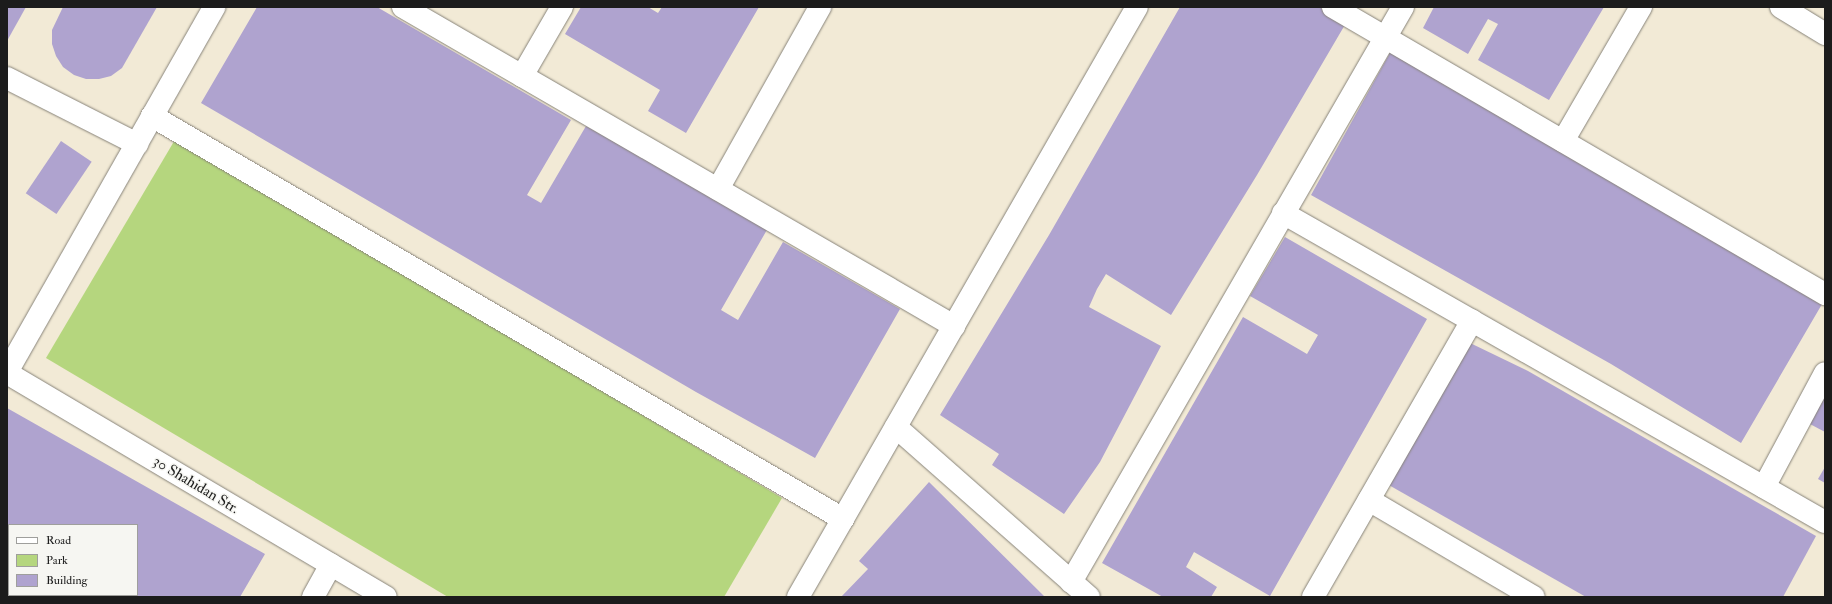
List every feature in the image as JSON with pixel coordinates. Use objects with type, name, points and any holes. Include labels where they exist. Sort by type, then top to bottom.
[{"type":"street","points":[[7,372],[214,7]]},
{"type":"street","points":[[403,7],[954,326]]},
{"type":"street","points":[[522,76],[562,7]]},
{"type":"street","points":[[718,189],[820,7]]},
{"type":"street","points":[[798,597],[1137,7]]},
{"type":"street","points":[[1333,7],[1825,294]]},
{"type":"street","points":[[1071,582],[1403,7]]},
{"type":"street","points":[[1563,141],[1641,7]]},
{"type":"street","points":[[1780,7],[1825,34]]},
{"type":"street","points":[[7,78],[137,144]]},
{"type":"street","points":[[152,116],[843,519]]},
{"type":"street","points":[[1283,213],[1825,522]]},
{"type":"street","points":[[1313,597],[1472,321]]},
{"type":"street","name":"30 Shahidan Str.","points":[[7,372],[386,597]]},
{"type":"street","points":[[1764,487],[1825,373]]},
{"type":"street","points":[[896,427],[1089,597]]},
{"type":"street","points":[[1369,500],[1534,597]]},
{"type":"street","points":[[313,597],[331,565]]},
{"type":"green space","points":[[176,138],[782,498],[724,597],[448,597],[46,358]]},
{"type":"building","points":[[7,7],[26,7],[7,41]]},
{"type":"building","points":[[63,7],[157,7],[122,68],[111,76],[99,79],[86,79],[74,75],[63,67],[56,56],[52,44],[52,30]]},
{"type":"building","points":[[257,7],[377,7],[571,120],[527,195],[541,203],[586,126],[768,228],[721,310],[738,320],[783,242],[900,309],[815,458],[696,392],[201,103]]},
{"type":"building","points":[[581,7],[648,7],[658,13],[662,7],[759,7],[686,133],[648,111],[660,90],[565,34]]},
{"type":"building","points":[[1180,7],[1319,7],[1346,23],[1257,175],[1171,315],[1106,274],[1097,289],[1089,307],[1161,346],[1100,462],[1064,514],[992,465],[999,454],[940,415],[1049,235]]},
{"type":"building","points":[[1434,7],[1604,7],[1549,100],[1478,60],[1498,24],[1488,19],[1468,54],[1423,28]]},
{"type":"building","points":[[1391,51],[1825,299],[1741,443],[1611,364],[1311,195]]},
{"type":"building","points":[[61,141],[92,162],[56,214],[26,193]]},
{"type":"building","points":[[1285,237],[1427,319],[1270,596],[1194,552],[1186,567],[1217,587],[1211,597],[1163,597],[1102,563],[1243,317],[1307,354],[1318,335],[1250,296]]},
{"type":"building","points":[[1468,342],[1528,371],[1816,536],[1783,597],[1586,597],[1387,484]]},
{"type":"building","points":[[1825,392],[1825,432],[1808,423]]},
{"type":"building","points":[[7,408],[265,554],[240,597],[7,597]]},
{"type":"building","points":[[1825,467],[1825,483],[1818,479]]},
{"type":"building","points":[[929,482],[1045,597],[841,597],[868,569],[859,561]]}]
